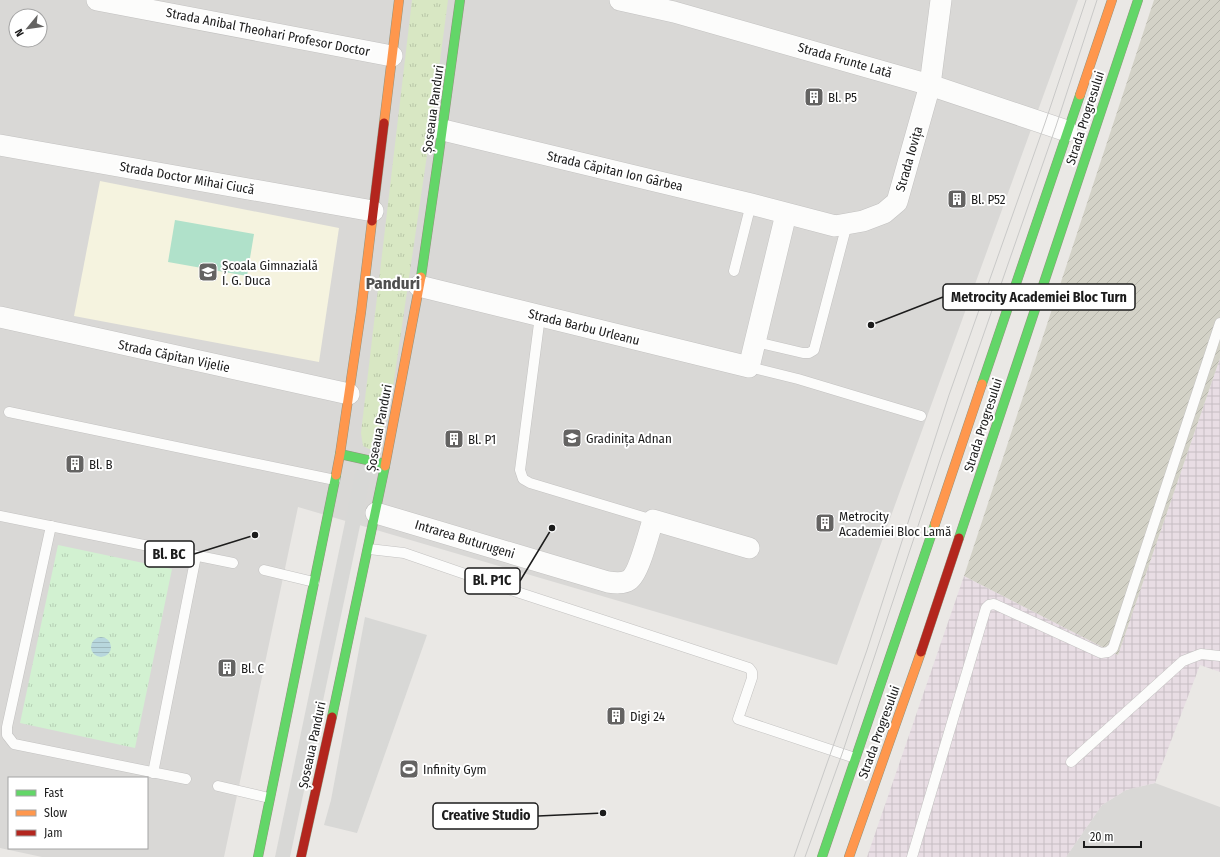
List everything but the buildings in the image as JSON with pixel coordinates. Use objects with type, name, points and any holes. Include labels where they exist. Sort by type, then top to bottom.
[{"type":"main road","points":[[258,857],[340,454],[361,312],[399,0]]},
{"type":"main road","name":"Șoseaua Panduri","points":[[301,857],[376,513],[419,286],[443,130],[460,0]]},
{"type":"main road","name":"Strada Progresului","points":[[849,857],[917,664],[1080,135],[1112,0]]},
{"type":"main road","name":"Strada Progresului","points":[[822,857],[855,758],[1080,135],[1138,0]]},
{"type":"main road","points":[[340,454],[385,464]]},
{"type":"street","name":"Strada Anibal Theohari Profesor Doctor","points":[[97,0],[392,56]]},
{"type":"street","name":"Strada Frunte Lată","points":[[620,0],[674,12],[930,85],[1080,135]]},
{"type":"street","name":"Strada Iovița","points":[[786,214],[835,226],[863,221],[884,213],[897,202],[930,85],[941,0]]},
{"type":"street","name":"Strada Căpitan Ion Gârbea","points":[[443,130],[751,204],[786,214]]},
{"type":"street","name":"Strada Doctor Mihai Ciucă","points":[[0,145],[373,211]]},
{"type":"street","points":[[750,367],[786,214]]},
{"type":"street","name":"Strada Barbu Urleanu","points":[[419,286],[750,367]]},
{"type":"street","name":"Strada Căpitan Vijelie","points":[[0,317],[349,394]]},
{"type":"street","name":"Intrarea Buturugeni","points":[[376,513],[608,582],[619,583],[629,581],[633,577],[638,567],[653,520]]},
{"type":"street","points":[[653,520],[749,548]]},
{"type":"lane","points":[[734,271],[751,204]]},
{"type":"lane","points":[[756,342],[804,353],[809,353],[814,350],[847,224]]},
{"type":"lane","points":[[540,316],[520,470],[523,479],[530,483],[653,520]]},
{"type":"lane","points":[[912,857],[986,608],[989,605],[994,604],[1101,654],[1108,652],[1113,648],[1220,323]]},
{"type":"lane","points":[[750,367],[798,379],[921,416]]},
{"type":"lane","points":[[9,412],[335,480]]},
{"type":"lane","points":[[0,516],[233,564]]},
{"type":"lane","points":[[51,526],[7,727],[8,735],[14,744],[186,779]]},
{"type":"lane","points":[[368,550],[404,553],[520,593],[749,668],[752,672],[752,678],[738,719],[855,758]]},
{"type":"lane","points":[[153,772],[196,556]]},
{"type":"lane","points":[[264,570],[314,582]]},
{"type":"lane","points":[[1071,762],[1183,662],[1201,654],[1220,656]]},
{"type":"lane","points":[[218,786],[269,798]]},
{"type":"shaded area","points":[[0,0],[1078,0],[837,665],[298,507],[224,857],[42,857],[0,848]]},
{"type":"shaded area","points":[[1154,0],[1220,0],[1220,358],[1118,655],[964,576]]},
{"type":"shaded area","name":"Școala Gimnazială I. G. Duca","points":[[100,181],[339,228],[319,362],[74,316]]},
{"type":"shaded area","points":[[1220,358],[1220,672],[1200,665],[1155,783],[1126,790],[1102,805],[1066,857],[867,857],[964,576],[1118,655]]},
{"type":"shaded area","points":[[357,465],[372,469],[290,857],[275,857]]},
{"type":"shaded area","points":[[365,617],[427,635],[357,833],[324,825],[331,800]]},
{"type":"shaded area","points":[[1155,783],[1220,807],[1220,857],[1066,857],[1102,805],[1126,790]]},
{"type":"green space","points":[[412,0],[448,0],[392,394],[382,434],[375,448],[369,449],[363,446],[361,433]]},
{"type":"green space","points":[[175,220],[254,234],[247,276],[168,262]]},
{"type":"green space","points":[[58,545],[172,569],[135,748],[20,723]]},
{"type":"water","points":[[101,637],[108,640],[111,647],[108,654],[101,657],[94,654],[91,647],[94,640]]},
{"type":"tram line","points":[[794,857],[867,650],[949,395],[1045,123],[1086,0]]},
{"type":"tram line","points":[[805,857],[842,754],[941,457],[1056,126],[1097,0]]},
{"type":"traffic: fast","points":[[421,277],[460,0]]},
{"type":"traffic: fast","points":[[959,538],[1138,0]]},
{"type":"traffic: fast","points":[[982,384],[1080,95]]},
{"type":"traffic: fast","points":[[340,454],[385,464]]},
{"type":"traffic: fast","points":[[332,717],[385,466]]},
{"type":"traffic: fast","points":[[258,857],[336,475]]},
{"type":"traffic: fast","points":[[822,857],[935,524]]},
{"type":"traffic: slow","points":[[384,123],[399,0]]},
{"type":"traffic: slow","points":[[1080,95],[1112,0]]},
{"type":"traffic: slow","points":[[336,475],[361,312],[372,221]]},
{"type":"traffic: slow","points":[[385,466],[421,277]]},
{"type":"traffic: slow","points":[[935,524],[982,384]]},
{"type":"traffic: slow","points":[[849,857],[921,652]]},
{"type":"traffic: jam","points":[[372,221],[384,123]]},
{"type":"traffic: jam","points":[[921,652],[959,538]]},
{"type":"traffic: jam","points":[[301,857],[332,717]]},
{"type":"place","name":"Bl. P5","points":[[814,97]]},
{"type":"place","name":"Bl. P52","points":[[957,199]]},
{"type":"place","name":"Școala Gimnazială I. G. Duca","points":[[208,272]]},
{"type":"place","name":"Metrocity Academiei Bloc Turn","points":[[871,325]]},
{"type":"place","name":"Gradinița Adnan","points":[[572,438]]},
{"type":"place","name":"Bl. P1","points":[[454,439]]},
{"type":"place","name":"Bl. B","points":[[75,464]]},
{"type":"place","name":"Metrocity Academiei Bloc Lamă","points":[[825,523]]},
{"type":"place","name":"Bl. P1C","points":[[552,528]]},
{"type":"place","name":"Bl. BC","points":[[255,535]]},
{"type":"place","name":"Bl. C","points":[[227,668]]},
{"type":"place","name":"Digi 24","points":[[616,716]]},
{"type":"place","name":"Infinity Gym","points":[[409,769]]},
{"type":"place","name":"Creative Studio","points":[[603,813]]},
{"type":"district","name":"Panduri","points":[[393,283]]}]
